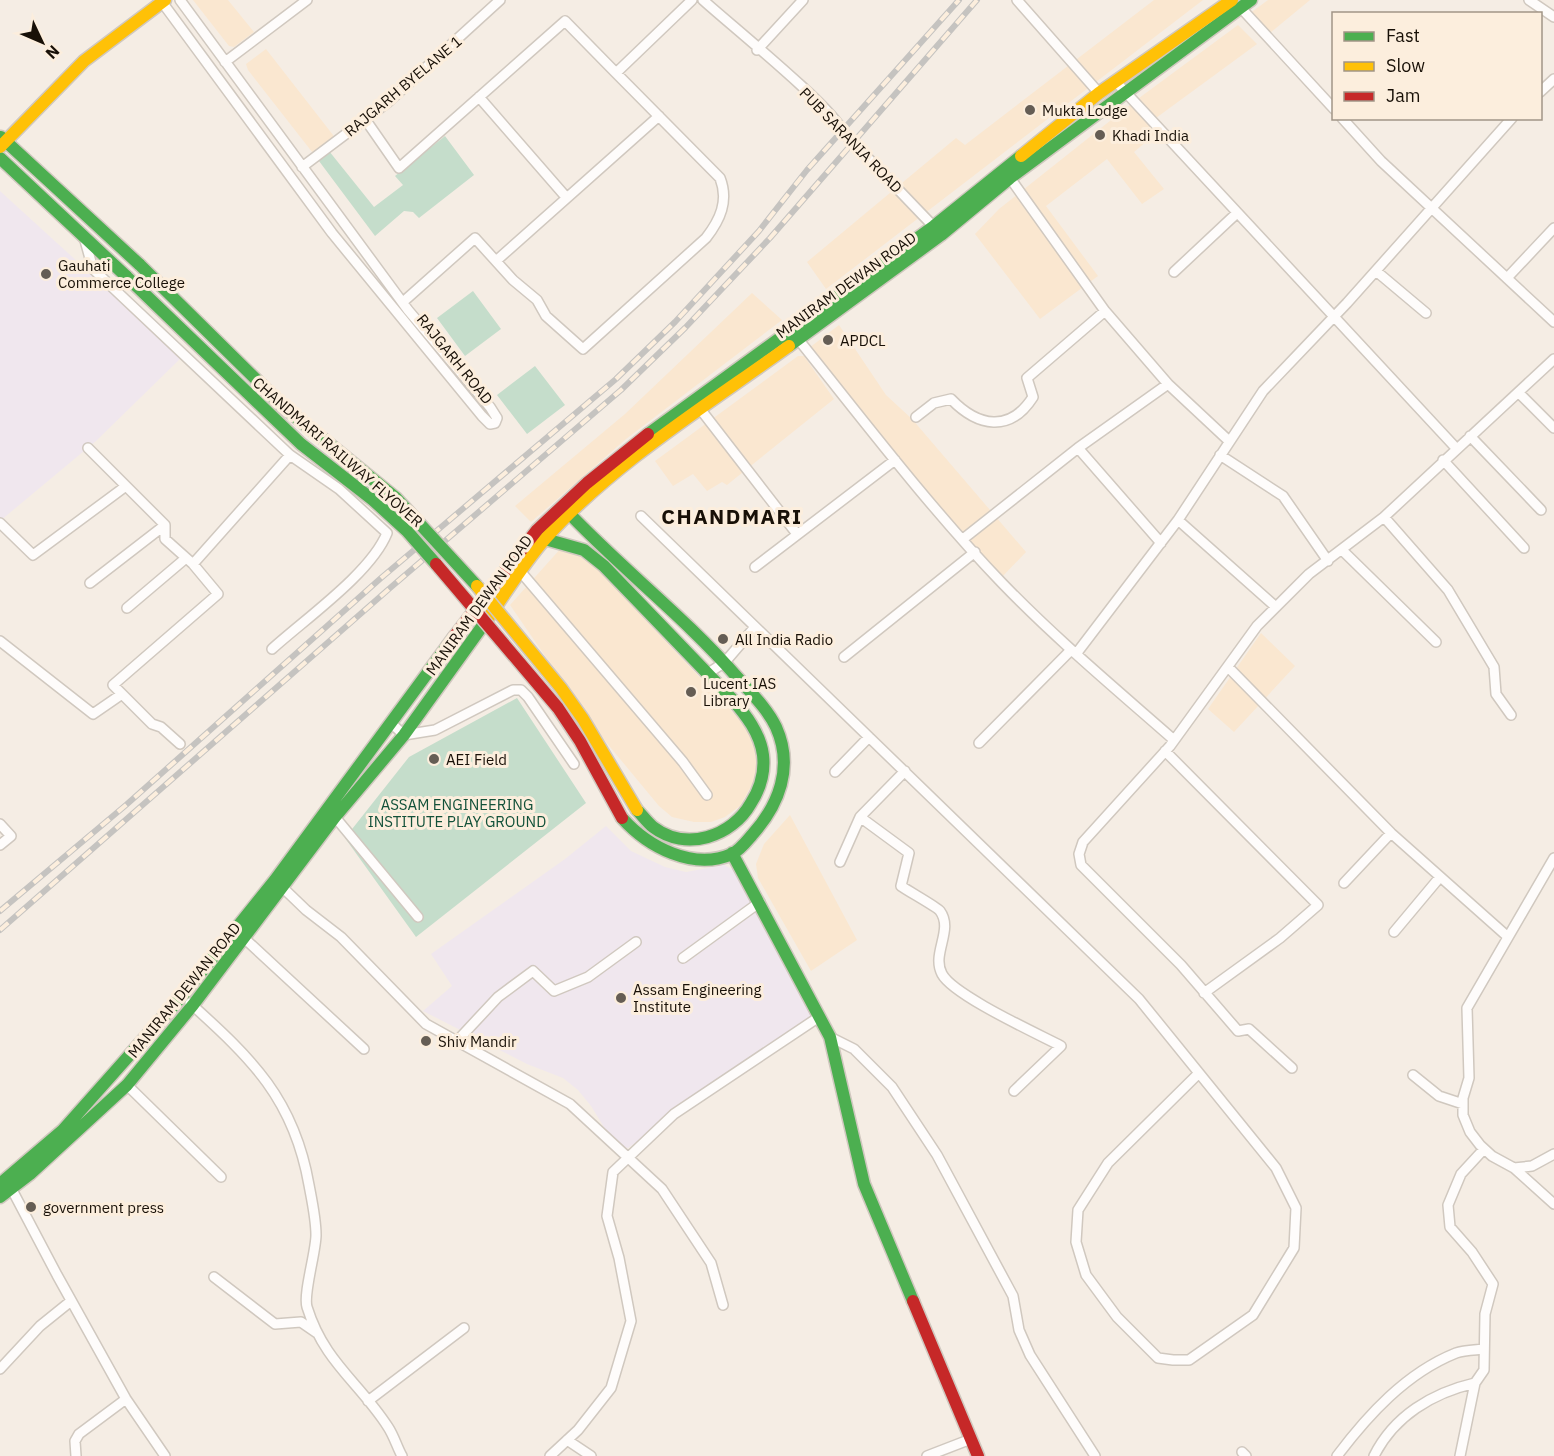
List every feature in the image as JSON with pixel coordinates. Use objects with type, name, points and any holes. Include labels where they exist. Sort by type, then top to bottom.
[{"type":"main road","points":[[2,142],[84,61],[162,1]]},
{"type":"main road","name":"MANIRAM DEWAN ROAD","points":[[567,511],[587,483],[634,444],[1010,178],[1120,87],[1241,2]]},
{"type":"main road","name":"MANIRAM DEWAN ROAD","points":[[6,1184],[127,1085],[193,1005],[244,938],[279,884],[461,627],[541,534],[567,511],[798,339],[938,230],[1099,93],[1120,87]]},
{"type":"main road","name":"CHANDMARI RAILWAY FLYOVER","points":[[2,142],[140,265],[286,410],[396,498],[459,564],[566,695],[637,810],[652,826],[666,834],[685,838],[717,836],[728,829],[751,804],[762,775],[763,758],[760,744],[747,719],[604,566],[584,550],[541,534]]},
{"type":"main road","name":"CHANDMARI RAILWAY FLYOVER","points":[[0,158],[301,444],[374,500],[407,531],[507,645],[558,708],[580,741],[622,818],[632,831],[676,855],[715,857],[732,854]]},
{"type":"main road","points":[[57,210],[67,198]]},
{"type":"main road","points":[[567,511],[725,662],[777,727],[784,755],[781,795],[772,813],[732,854],[760,902],[830,1037],[864,1184],[978,1456]]},
{"type":"main road","name":"MANIRAM DEWAN ROAD","points":[[0,1197],[6,1184],[63,1130],[182,996],[404,735],[520,570],[541,534]]},
{"type":"street","name":"RAJGARH ROAD","points":[[162,1],[332,233],[482,416],[490,424],[495,423],[497,418],[490,407],[403,302],[180,0]]},
{"type":"street","points":[[225,63],[307,0]]},
{"type":"street","name":"RAJGARH BYELANE 1","points":[[302,167],[365,120],[439,58],[500,0]]},
{"type":"street","points":[[616,73],[692,0]]},
{"type":"street","name":"PUB SARANIA ROAD","points":[[703,0],[822,105],[840,125],[843,132],[938,230]]},
{"type":"street","points":[[757,50],[803,0]]},
{"type":"street","points":[[1017,0],[1099,93]]},
{"type":"street","points":[[1529,0],[1554,17]]},
{"type":"street","points":[[1241,2],[1332,107]]},
{"type":"street","points":[[365,120],[399,168],[565,21],[720,178],[725,190],[724,203],[716,225],[706,238],[583,349],[560,331],[546,316],[537,300],[475,238],[403,302]]},
{"type":"street","points":[[1542,90],[1554,79]]},
{"type":"street","points":[[1120,87],[1456,448]]},
{"type":"street","points":[[479,97],[566,197]]},
{"type":"street","points":[[496,261],[659,116]]},
{"type":"street","points":[[1344,120],[1381,161],[1554,322]]},
{"type":"street","points":[[979,743],[1073,652],[1178,520],[1263,391],[1335,316],[1510,120]]},
{"type":"street","points":[[1010,178],[1105,311],[1168,384],[1229,441]]},
{"type":"street","points":[[1174,272],[1237,213]]},
{"type":"street","points":[[1507,278],[1554,228]]},
{"type":"street","points":[[83,235],[93,269],[290,455],[339,489],[387,534],[381,549],[338,592],[272,649]]},
{"type":"street","points":[[1376,271],[1426,313]]},
{"type":"street","points":[[916,417],[934,403],[951,399],[964,413],[983,422],[1004,421],[1024,412],[1033,397],[1027,378],[1105,311]]},
{"type":"street","points":[[798,339],[895,460],[975,552],[1073,652],[1174,740]]},
{"type":"street","points":[[1292,1068],[1249,1029],[1238,1031],[1228,1023],[1181,965],[1081,865],[1078,854],[1083,842],[1166,751],[1257,626],[1309,574],[1384,517],[1554,359]]},
{"type":"street","points":[[963,539],[1078,448],[1168,384]]},
{"type":"street","points":[[1520,393],[1554,428]]},
{"type":"street","points":[[701,410],[797,534]]},
{"type":"street","points":[[1470,436],[1541,510]]},
{"type":"street","points":[[88,448],[165,525],[165,539],[190,561],[218,594],[113,686],[152,724],[161,727],[180,744]]},
{"type":"street","points":[[1078,448],[1161,543]]},
{"type":"street","points":[[128,608],[190,561],[290,455]]},
{"type":"street","points":[[1220,455],[1282,496],[1328,561]]},
{"type":"street","points":[[755,567],[895,460]]},
{"type":"street","points":[[1443,460],[1524,548]]},
{"type":"street","points":[[0,523],[33,555],[126,486]]},
{"type":"street","points":[[641,516],[1139,999],[1199,1073],[1276,1168],[1296,1208],[1294,1248],[1253,1315],[1189,1360],[1173,1360],[1158,1358],[1117,1317],[1086,1275],[1076,1242],[1078,1210],[1108,1163],[1199,1073]]},
{"type":"street","points":[[1384,517],[1448,590],[1494,667],[1496,694],[1511,716]]},
{"type":"street","points":[[1178,520],[1276,607]]},
{"type":"street","points":[[90,583],[165,525]]},
{"type":"street","points":[[1342,550],[1436,642]]},
{"type":"street","points":[[844,657],[975,552]]},
{"type":"street","points":[[520,570],[683,762],[707,795]]},
{"type":"street","points":[[707,674],[725,662],[755,627]]},
{"type":"street","points":[[0,641],[93,714],[122,694]]},
{"type":"street","points":[[1228,666],[1391,833],[1508,937]]},
{"type":"street","points":[[392,724],[404,735],[435,730],[513,690],[521,690],[574,764]]},
{"type":"street","points":[[835,772],[869,737]]},
{"type":"street","points":[[1166,751],[1318,905],[1280,938],[1204,993]]},
{"type":"street","points":[[840,862],[860,817],[904,771]]},
{"type":"street","points":[[335,817],[418,917]]},
{"type":"street","points":[[860,817],[909,852],[901,886],[940,910],[945,926],[938,960],[942,975],[959,992],[1061,1046],[1014,1091]]},
{"type":"street","points":[[0,824],[11,836],[0,845]]},
{"type":"street","points":[[1344,883],[1391,833]]},
{"type":"street","points":[[1554,858],[1467,1008],[1469,1078],[1463,1104],[1463,1115],[1470,1132],[1484,1149],[1514,1168],[1554,1204]]},
{"type":"street","points":[[1546,871],[1554,880]]},
{"type":"street","points":[[1394,932],[1440,877]]},
{"type":"street","points":[[279,884],[306,910],[341,937],[426,1024],[570,1104],[662,1189],[711,1263],[723,1305]]},
{"type":"street","points":[[682,958],[760,902]]},
{"type":"street","points":[[244,938],[364,1049]]},
{"type":"street","points":[[457,1041],[498,997],[533,971],[554,991],[588,977],[636,942]]},
{"type":"street","points":[[182,996],[224,1033],[264,1077],[291,1118],[305,1162],[316,1235],[306,1304],[317,1333],[340,1370],[389,1428],[402,1456]]},
{"type":"street","points":[[550,1456],[567,1440],[611,1388],[631,1321],[619,1258],[607,1216],[614,1172],[674,1114],[819,1017]]},
{"type":"street","points":[[830,1037],[854,1049],[892,1087],[937,1155],[1013,1296],[1019,1330],[1030,1355],[1095,1456]]},
{"type":"street","points":[[1413,1075],[1439,1096],[1463,1104]]},
{"type":"street","points":[[127,1085],[221,1177]]},
{"type":"street","points":[[1460,1456],[1475,1383],[1484,1370],[1485,1314],[1493,1284],[1472,1252],[1450,1227],[1448,1205],[1461,1174],[1484,1149]]},
{"type":"street","points":[[1514,1168],[1532,1166],[1554,1154]]},
{"type":"street","points":[[6,1184],[126,1398],[165,1456]]},
{"type":"street","points":[[214,1277],[275,1324],[301,1322],[317,1333]]},
{"type":"street","points":[[0,1369],[40,1326],[71,1301]]},
{"type":"street","points":[[368,1401],[464,1328]]},
{"type":"street","points":[[1337,1456],[1358,1428],[1382,1403],[1418,1374],[1458,1352],[1484,1349]]},
{"type":"street","points":[[1374,1456],[1383,1437],[1415,1407],[1453,1388],[1475,1383]]},
{"type":"street","points":[[76,1456],[75,1441],[79,1434],[126,1398]]},
{"type":"street","points":[[927,1456],[970,1439]]},
{"type":"street","points":[[567,1440],[591,1456]]},
{"type":"shaded area","points":[[193,0],[228,0],[254,32],[234,47],[229,46]]},
{"type":"shaded area","points":[[1154,0],[1203,0],[826,289],[807,262],[956,138],[965,145]]},
{"type":"shaded area","points":[[1268,0],[1310,0],[1264,38],[1249,14]]},
{"type":"shaded area","points":[[1238,25],[1257,44],[1156,118],[1162,123],[1154,135],[1134,152],[1164,189],[1142,204],[1107,159],[1046,206],[1098,276],[1040,319],[975,234],[999,209],[1135,101]]},
{"type":"shaded area","points":[[266,49],[333,135],[335,142],[316,157],[248,70],[246,64]]},
{"type":"shaded area","name":"Gauhati Commerce College","points":[[0,191],[182,357],[96,441],[0,521]]},
{"type":"shaded area","points":[[752,293],[782,320],[626,439],[531,522],[515,506],[625,414]]},
{"type":"shaded area","points":[[839,325],[886,395],[912,419],[1026,552],[1001,578],[895,462],[809,348]]},
{"type":"shaded area","points":[[798,356],[804,356],[834,399],[727,485],[722,482],[707,491],[693,474],[673,486],[655,461]]},
{"type":"shaded area","points":[[562,547],[581,552],[746,726],[757,747],[758,774],[740,806],[725,817],[711,822],[694,822],[672,817],[659,806],[596,730],[510,605]]},
{"type":"shaded area","points":[[1261,633],[1295,666],[1234,732],[1208,709]]},
{"type":"shaded area","points":[[790,815],[857,940],[811,971],[758,878],[756,864],[764,844]]},
{"type":"shaded area","name":"Assam Engineering Institute","points":[[606,826],[631,851],[665,867],[686,872],[724,865],[734,870],[741,877],[814,1017],[628,1148],[615,1145],[591,1106],[578,1090],[563,1078],[527,1064],[423,1011],[452,986],[431,954],[565,859]]},
{"type":"green space","points":[[445,136],[474,175],[419,218],[413,212],[404,211],[375,236],[316,157],[325,146],[374,207],[403,185],[395,176]]},
{"type":"green space","points":[[473,291],[501,329],[465,356],[437,318]]},
{"type":"green space","points":[[535,366],[565,405],[527,434],[497,395]]},
{"type":"green space","name":"ASSAM ENGINEERING INSTITUTE PLAY GROUND","points":[[517,698],[586,803],[416,937],[345,838],[409,757]]},
{"type":"railway","points":[[0,911],[126,805],[381,578],[616,379],[675,322],[759,231],[807,170],[959,0]]},
{"type":"railway","points":[[0,930],[390,588],[621,390],[685,328],[770,238],[977,0]]},
{"type":"traffic: fast","points":[[789,346],[941,235],[1010,178],[1251,0]]},
{"type":"traffic: fast","points":[[1,137],[140,265]]},
{"type":"traffic: fast","points":[[648,434],[934,226],[1021,156]]},
{"type":"traffic: fast","points":[[0,158],[127,277]]},
{"type":"traffic: fast","points":[[140,265],[286,409],[396,498],[477,586]]},
{"type":"traffic: fast","points":[[127,277],[301,444],[373,500],[407,531],[436,564]]},
{"type":"traffic: fast","points":[[564,508],[717,655],[763,707],[776,727],[784,757],[781,785],[770,811],[743,846],[732,854],[717,859],[687,858],[658,847],[622,818]]},
{"type":"traffic: fast","points":[[540,532],[545,539],[584,550],[604,566],[732,699],[747,718],[759,739],[763,768],[757,792],[743,815],[720,832],[707,837],[680,839],[666,835],[653,827],[637,810]]},
{"type":"traffic: fast","points":[[0,1197],[30,1174],[127,1085],[193,1005],[335,817],[404,735],[486,621]]},
{"type":"traffic: fast","points":[[0,1184],[63,1130],[182,996],[275,880],[454,637]]},
{"type":"traffic: fast","points":[[732,853],[830,1037],[864,1184],[913,1301]]},
{"type":"traffic: slow","points":[[0,147],[84,61],[165,0]]},
{"type":"traffic: slow","points":[[1021,156],[1099,93],[1232,0]]},
{"type":"traffic: slow","points":[[486,621],[545,539],[599,486],[662,436],[789,346]]},
{"type":"traffic: slow","points":[[477,586],[561,688],[583,719],[637,810]]},
{"type":"traffic: jam","points":[[454,637],[537,530],[587,483],[648,434]]},
{"type":"traffic: jam","points":[[436,564],[558,708],[580,741],[622,818]]},
{"type":"traffic: jam","points":[[913,1301],[978,1456]]},
{"type":"place","name":"Mukta Lodge","points":[[1030,110]]},
{"type":"place","name":"Khadi India","points":[[1100,135]]},
{"type":"place","name":"Gauhati Commerce College","points":[[46,274]]},
{"type":"place","name":"APDCL","points":[[828,340]]},
{"type":"place","name":"All India Radio","points":[[723,639]]},
{"type":"place","name":"Lucent IAS Library","points":[[691,692]]},
{"type":"place","name":"AEI Field","points":[[434,759]]},
{"type":"place","name":"Assam Engineering Institute","points":[[621,998]]},
{"type":"place","name":"Shiv Mandir","points":[[426,1041]]},
{"type":"place","name":"government press","points":[[31,1207]]},
{"type":"district","name":"CHANDMARI","points":[[732,516]]}]
